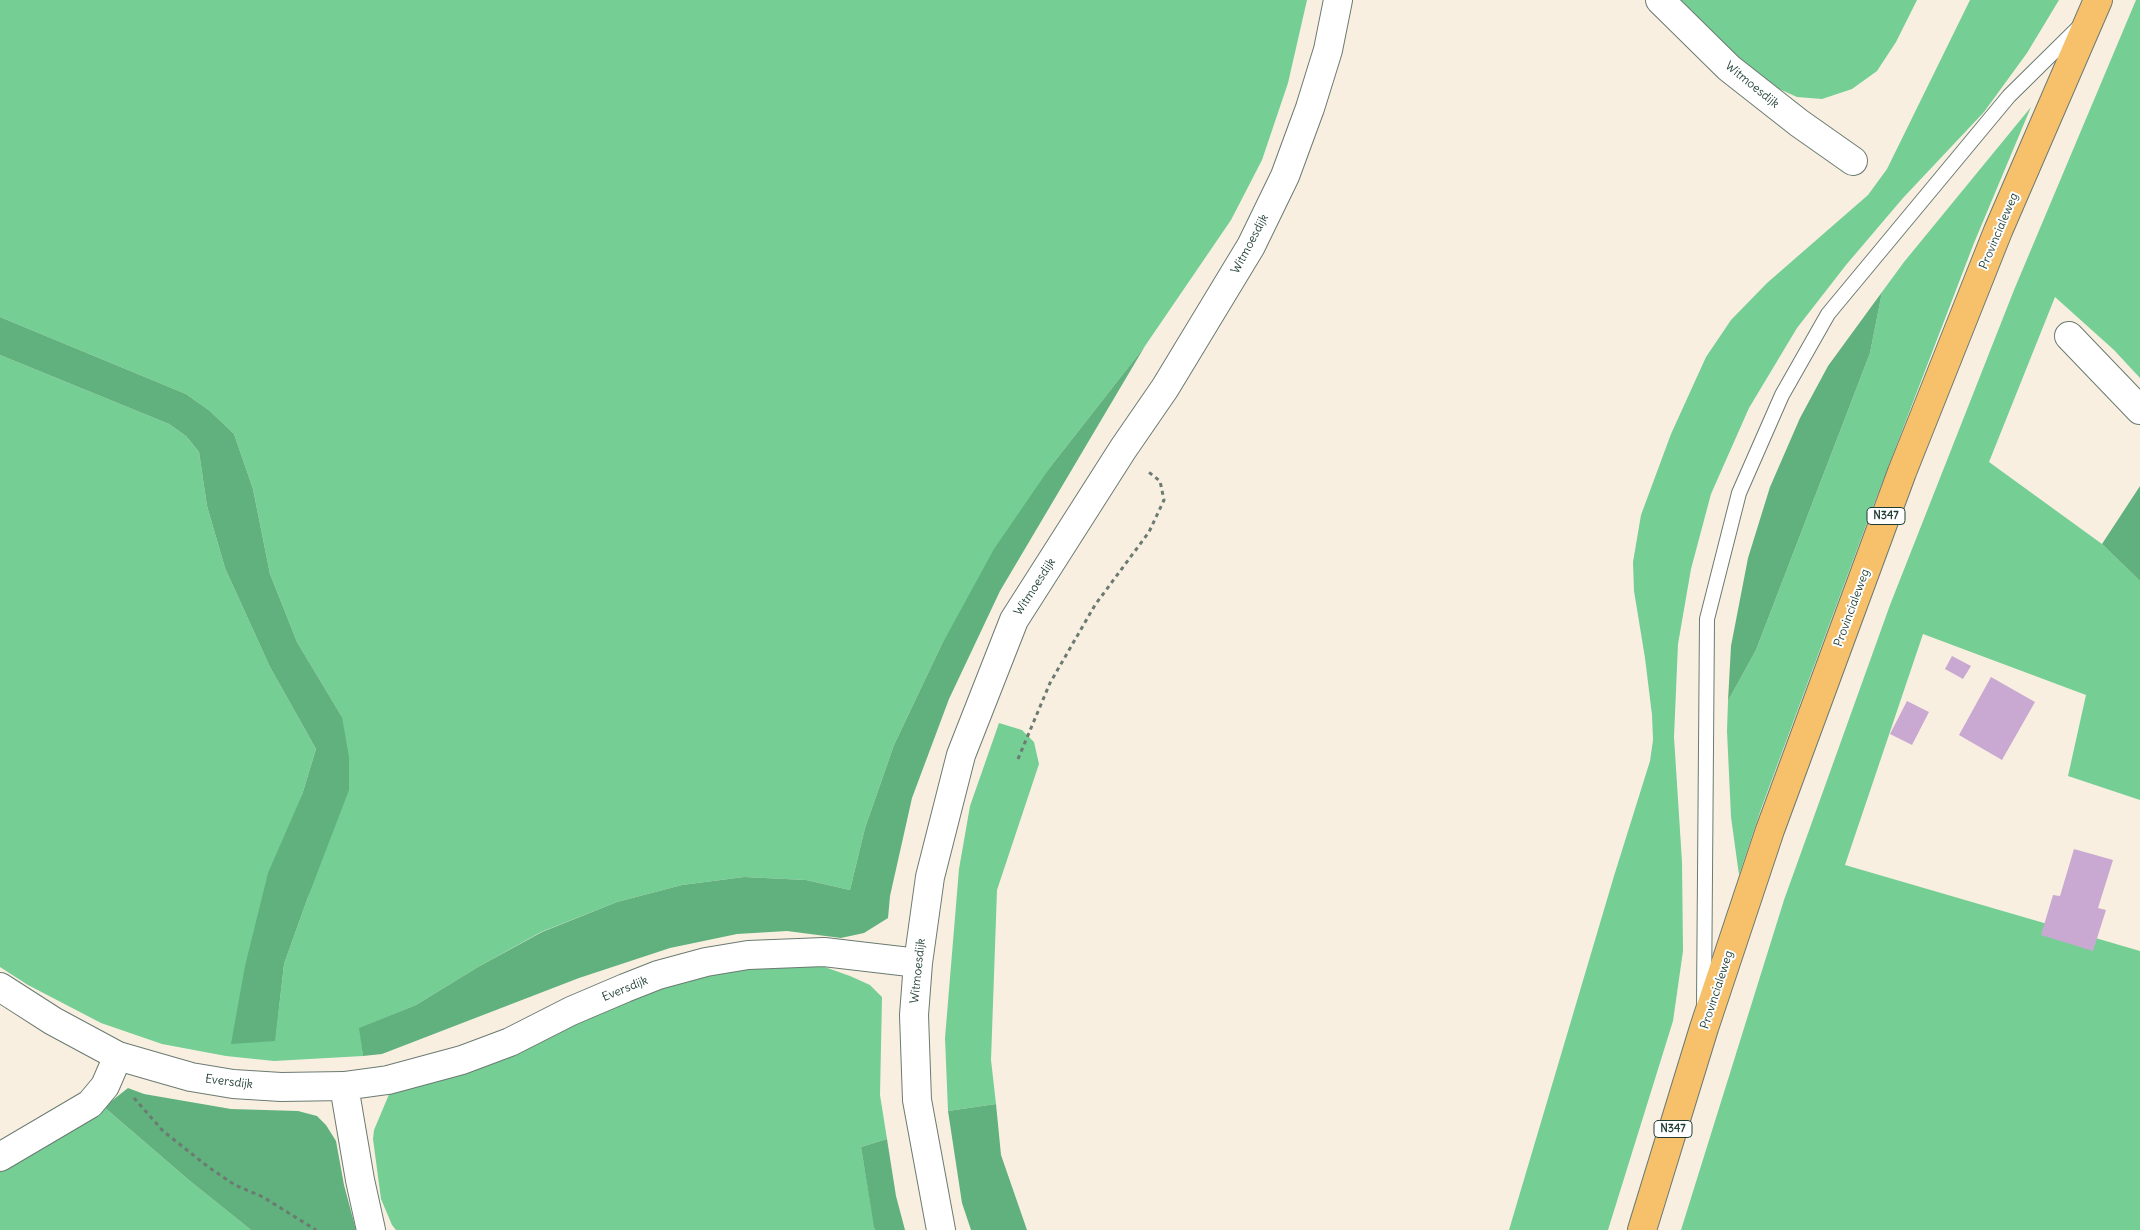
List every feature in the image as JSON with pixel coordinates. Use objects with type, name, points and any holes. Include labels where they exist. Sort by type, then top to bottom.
[{"type":"main road","name":"Provincialeweg","points":[[1642,1230],[1704,1028],[1770,830],[1902,472],[1998,231],[2095,6]]},
{"type":"street","name":"Witmoesdijk","points":[[941,1230],[918,1100],[914,1015],[918,963],[930,877],[961,755],[1014,620],[1123,449],[1165,388],[1251,246],[1285,176],[1310,108],[1328,50],[1338,0]]},
{"type":"street","name":"Witmoesdijk","points":[[1660,0],[1729,68],[1799,123],[1853,161]]},
{"type":"street","points":[[2069,336],[2140,410]]},
{"type":"street","name":"Eversdijk","points":[[0,987],[53,1021],[118,1056],[191,1077],[233,1084],[281,1087],[344,1086],[388,1080],[462,1060],[510,1042],[571,1011],[625,988],[658,975],[706,962],[748,955],[824,952],[918,963]]},
{"type":"street","points":[[0,1158],[90,1104],[105,1086],[118,1056]]},
{"type":"street","points":[[344,1086],[371,1230]]},
{"type":"lane","points":[[1704,1028],[1707,619],[1739,493],[1782,395],[1828,314],[2009,96],[2095,6]]},
{"type":"path","points":[[1018,758],[1050,683],[1095,605],[1149,532],[1164,500],[1160,481],[1123,449]]},
{"type":"path","points":[[118,1056],[123,1078],[131,1094],[163,1131],[184,1149],[235,1185],[263,1197],[316,1230]]},
{"type":"green space","points":[[0,0],[1307,0],[1288,83],[1262,160],[1231,220],[1145,346],[1051,466],[941,646],[894,745],[865,828],[850,890],[806,880],[744,877],[682,885],[617,902],[541,932],[478,967],[416,1005],[360,1028],[363,1056],[274,1061],[226,1056],[162,1044],[101,1023],[28,985],[0,967],[0,355],[169,424],[186,436],[199,452],[207,506],[225,568],[270,667],[316,749],[302,795],[275,1041],[284,964],[308,897],[342,717],[297,642],[270,574],[253,489],[234,434],[210,411],[186,394],[0,317]]},
{"type":"green space","points":[[1671,0],[1917,0],[1896,42],[1877,71],[1852,89],[1822,99],[1797,97],[1759,80]]},
{"type":"green space","points":[[1970,0],[2059,0],[2027,53],[1984,112],[1903,198],[1846,265],[1797,328],[1749,408],[1711,494],[1691,569],[1678,644],[1674,737],[1682,862],[1683,951],[1673,1021],[1608,1230],[1509,1230],[1650,761],[1653,740],[1652,715],[1634,591],[1633,562],[1641,515],[1671,434],[1706,357],[1731,320],[1767,283],[1868,195],[1887,169]]},
{"type":"green space","points":[[2136,0],[2140,0],[2140,378],[2114,350],[2055,297],[1989,462],[2102,544],[2140,581],[2140,800],[2068,776],[2086,695],[1923,634],[1845,865],[2140,951],[2140,1230],[1681,1230],[1784,900],[1890,605],[2014,290]]},
{"type":"green space","points":[[2031,107],[1974,243],[1872,509],[1761,809],[1739,875],[1731,817],[1727,731],[1728,701],[1756,650],[1870,353],[1882,292],[1904,262]]},
{"type":"green space","points":[[1882,292],[1870,353],[1756,650],[1728,701],[1731,646],[1748,558],[1770,487],[1800,418],[1828,366]]},
{"type":"green space","points":[[0,317],[186,394],[210,411],[234,434],[253,489],[270,574],[297,642],[342,717],[349,757],[349,790],[284,964],[275,1041],[231,1044],[245,966],[268,873],[302,795],[316,749],[270,667],[225,568],[207,506],[199,452],[186,436],[169,424],[0,355]]},
{"type":"green space","points":[[1145,346],[1000,591],[949,699],[912,798],[890,896],[888,918],[864,933],[841,938],[787,931],[737,934],[670,948],[579,978],[382,1054],[363,1056],[359,1028],[416,1005],[478,967],[542,932],[617,902],[682,885],[744,877],[806,880],[850,890],[865,828],[894,745],[941,646],[994,549],[1051,466]]},
{"type":"green space","points":[[2140,486],[2140,581],[2102,544]]},
{"type":"green space","points":[[999,723],[1022,730],[1034,742],[1039,764],[997,890],[991,1060],[996,1104],[948,1111],[945,1038],[959,869],[970,806]]},
{"type":"green space","points":[[776,965],[819,965],[870,985],[882,997],[880,1095],[887,1139],[861,1147],[875,1230],[396,1230],[392,1225],[381,1199],[373,1139],[374,1130],[390,1092],[421,1082],[473,1071],[644,994],[720,972]]},
{"type":"green space","points":[[128,1088],[144,1094],[231,1109],[298,1111],[317,1116],[326,1125],[336,1141],[344,1185],[356,1230],[251,1230],[190,1181],[104,1107]]},
{"type":"green space","points":[[996,1104],[1001,1155],[1027,1230],[971,1230],[962,1203],[948,1111]]},
{"type":"green space","points":[[104,1107],[190,1181],[251,1230],[0,1230],[0,1167]]},
{"type":"green space","points":[[887,1139],[896,1196],[905,1230],[875,1230],[874,1227],[861,1147]]},
{"type":"building","points":[[1952,656],[1971,666],[1963,679],[1945,669]]},
{"type":"building","points":[[1991,677],[2035,702],[2002,760],[1959,735]]},
{"type":"building","points":[[1907,701],[1929,712],[1912,745],[1890,734]]},
{"type":"building","points":[[2074,849],[2113,860],[2098,908],[2106,910],[2093,951],[2041,935],[2053,895],[2060,896]]}]
